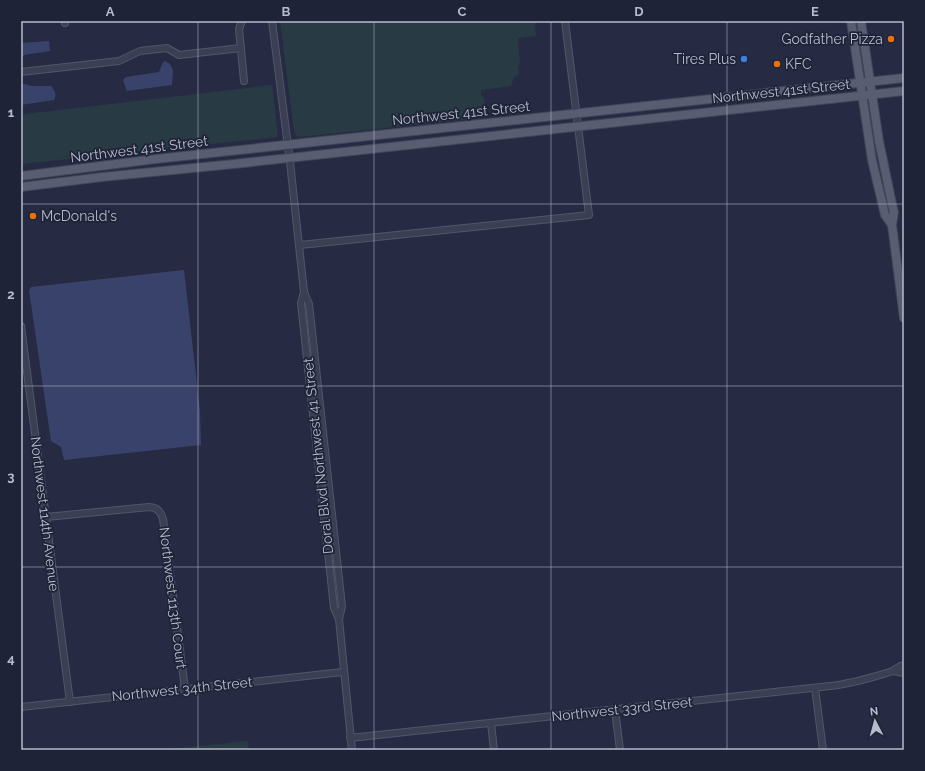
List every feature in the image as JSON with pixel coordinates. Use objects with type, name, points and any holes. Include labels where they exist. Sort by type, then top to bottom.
[{"type":"main road","points":[[851,21],[859,83],[875,174],[885,215],[892,225]]},
{"type":"main road","points":[[861,21],[880,146],[894,212],[892,225],[904,318]]},
{"type":"main road","name":"Northwest 41st Street","points":[[21,176],[288,145],[904,78]]},
{"type":"main road","name":"Northwest 41st Street","points":[[21,188],[87,178],[193,167],[212,167],[290,156],[904,91]]},
{"type":"main road","points":[[87,178],[99,166]]},
{"type":"street","points":[[242,21],[239,29],[244,81]]},
{"type":"street","name":"Doral Blvd Northwest 41 Street","points":[[272,21],[300,245],[304,292],[301,303],[334,608],[339,619],[343,672],[352,750]]},
{"type":"street","points":[[300,245],[589,215],[565,21]]},
{"type":"street","points":[[21,72],[119,61],[140,51],[167,48],[179,55],[241,48]]},
{"type":"street","name":"Northwest 114th Avenue","points":[[21,326],[70,702]]},
{"type":"street","name":"Northwest 113th Court","points":[[46,518],[149,507],[156,509],[161,513],[185,689]]},
{"type":"street","name":"Northwest 33rd Street","points":[[893,671],[898,666],[904,665]]},
{"type":"street","name":"Northwest 33rd Street","points":[[350,738],[814,688],[852,683],[893,671],[904,672]]},
{"type":"street","name":"Northwest 34th Street","points":[[21,707],[343,672]]},
{"type":"street","points":[[814,688],[823,750]]},
{"type":"street","points":[[615,710],[620,750]]},
{"type":"street","points":[[491,723],[494,750]]},
{"type":"shaded area","points":[[280,21],[535,21],[536,36],[518,38],[520,65],[518,65],[519,74],[514,77],[511,86],[481,90],[481,96],[484,98],[486,112],[480,118],[299,137],[294,131]]},
{"type":"shaded area","points":[[272,85],[278,137],[21,164],[21,116],[25,114]]},
{"type":"shaded area","points":[[248,741],[249,750],[159,750]]},
{"type":"water","points":[[49,41],[50,51],[24,55],[21,58],[21,43]]},
{"type":"water","points":[[165,61],[170,64],[173,70],[172,85],[127,91],[123,80],[126,77],[159,72],[163,62]]},
{"type":"water","points":[[21,83],[31,86],[51,86],[55,93],[54,100],[21,105]]},
{"type":"water","points":[[184,270],[200,411],[201,445],[64,460],[61,447],[51,441],[29,290],[31,287]]},
{"type":"place","name":"Godfather Pizza","points":[[891,39]]},
{"type":"place","name":"Tires Plus","points":[[744,59]]},
{"type":"place","name":"KFC","points":[[777,64]]},
{"type":"place","name":"McDonald's","points":[[33,216]]}]
